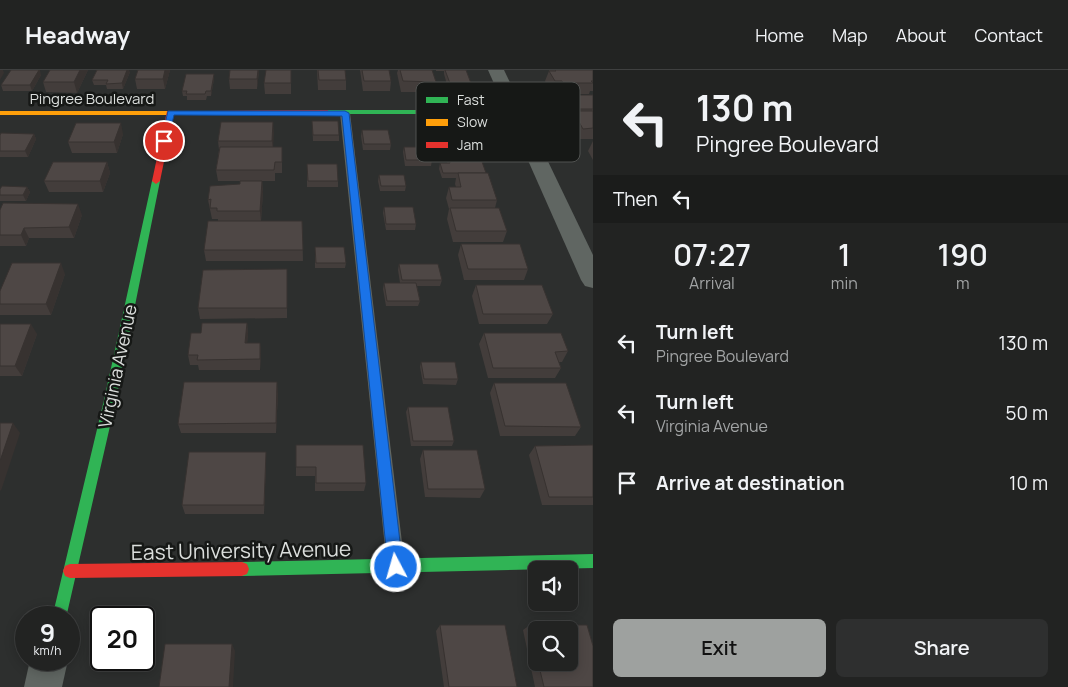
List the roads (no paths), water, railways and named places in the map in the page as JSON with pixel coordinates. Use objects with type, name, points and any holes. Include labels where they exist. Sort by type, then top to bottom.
[{"type":"street","points":[[496,70],[501,82]]},
{"type":"street","name":"Pingree Boulevard","points":[[0,113],[416,113]]},
{"type":"street","name":"Virginia Avenue","points":[[62,606],[110,400],[170,113]]},
{"type":"street","points":[[538,162],[593,280]]},
{"type":"street","name":"East University Avenue","points":[[70,570],[396,567],[593,561]]},
{"type":"street","points":[[42,687],[46,671]]},
{"type":"lane","points":[[345,113],[396,567]]}]
